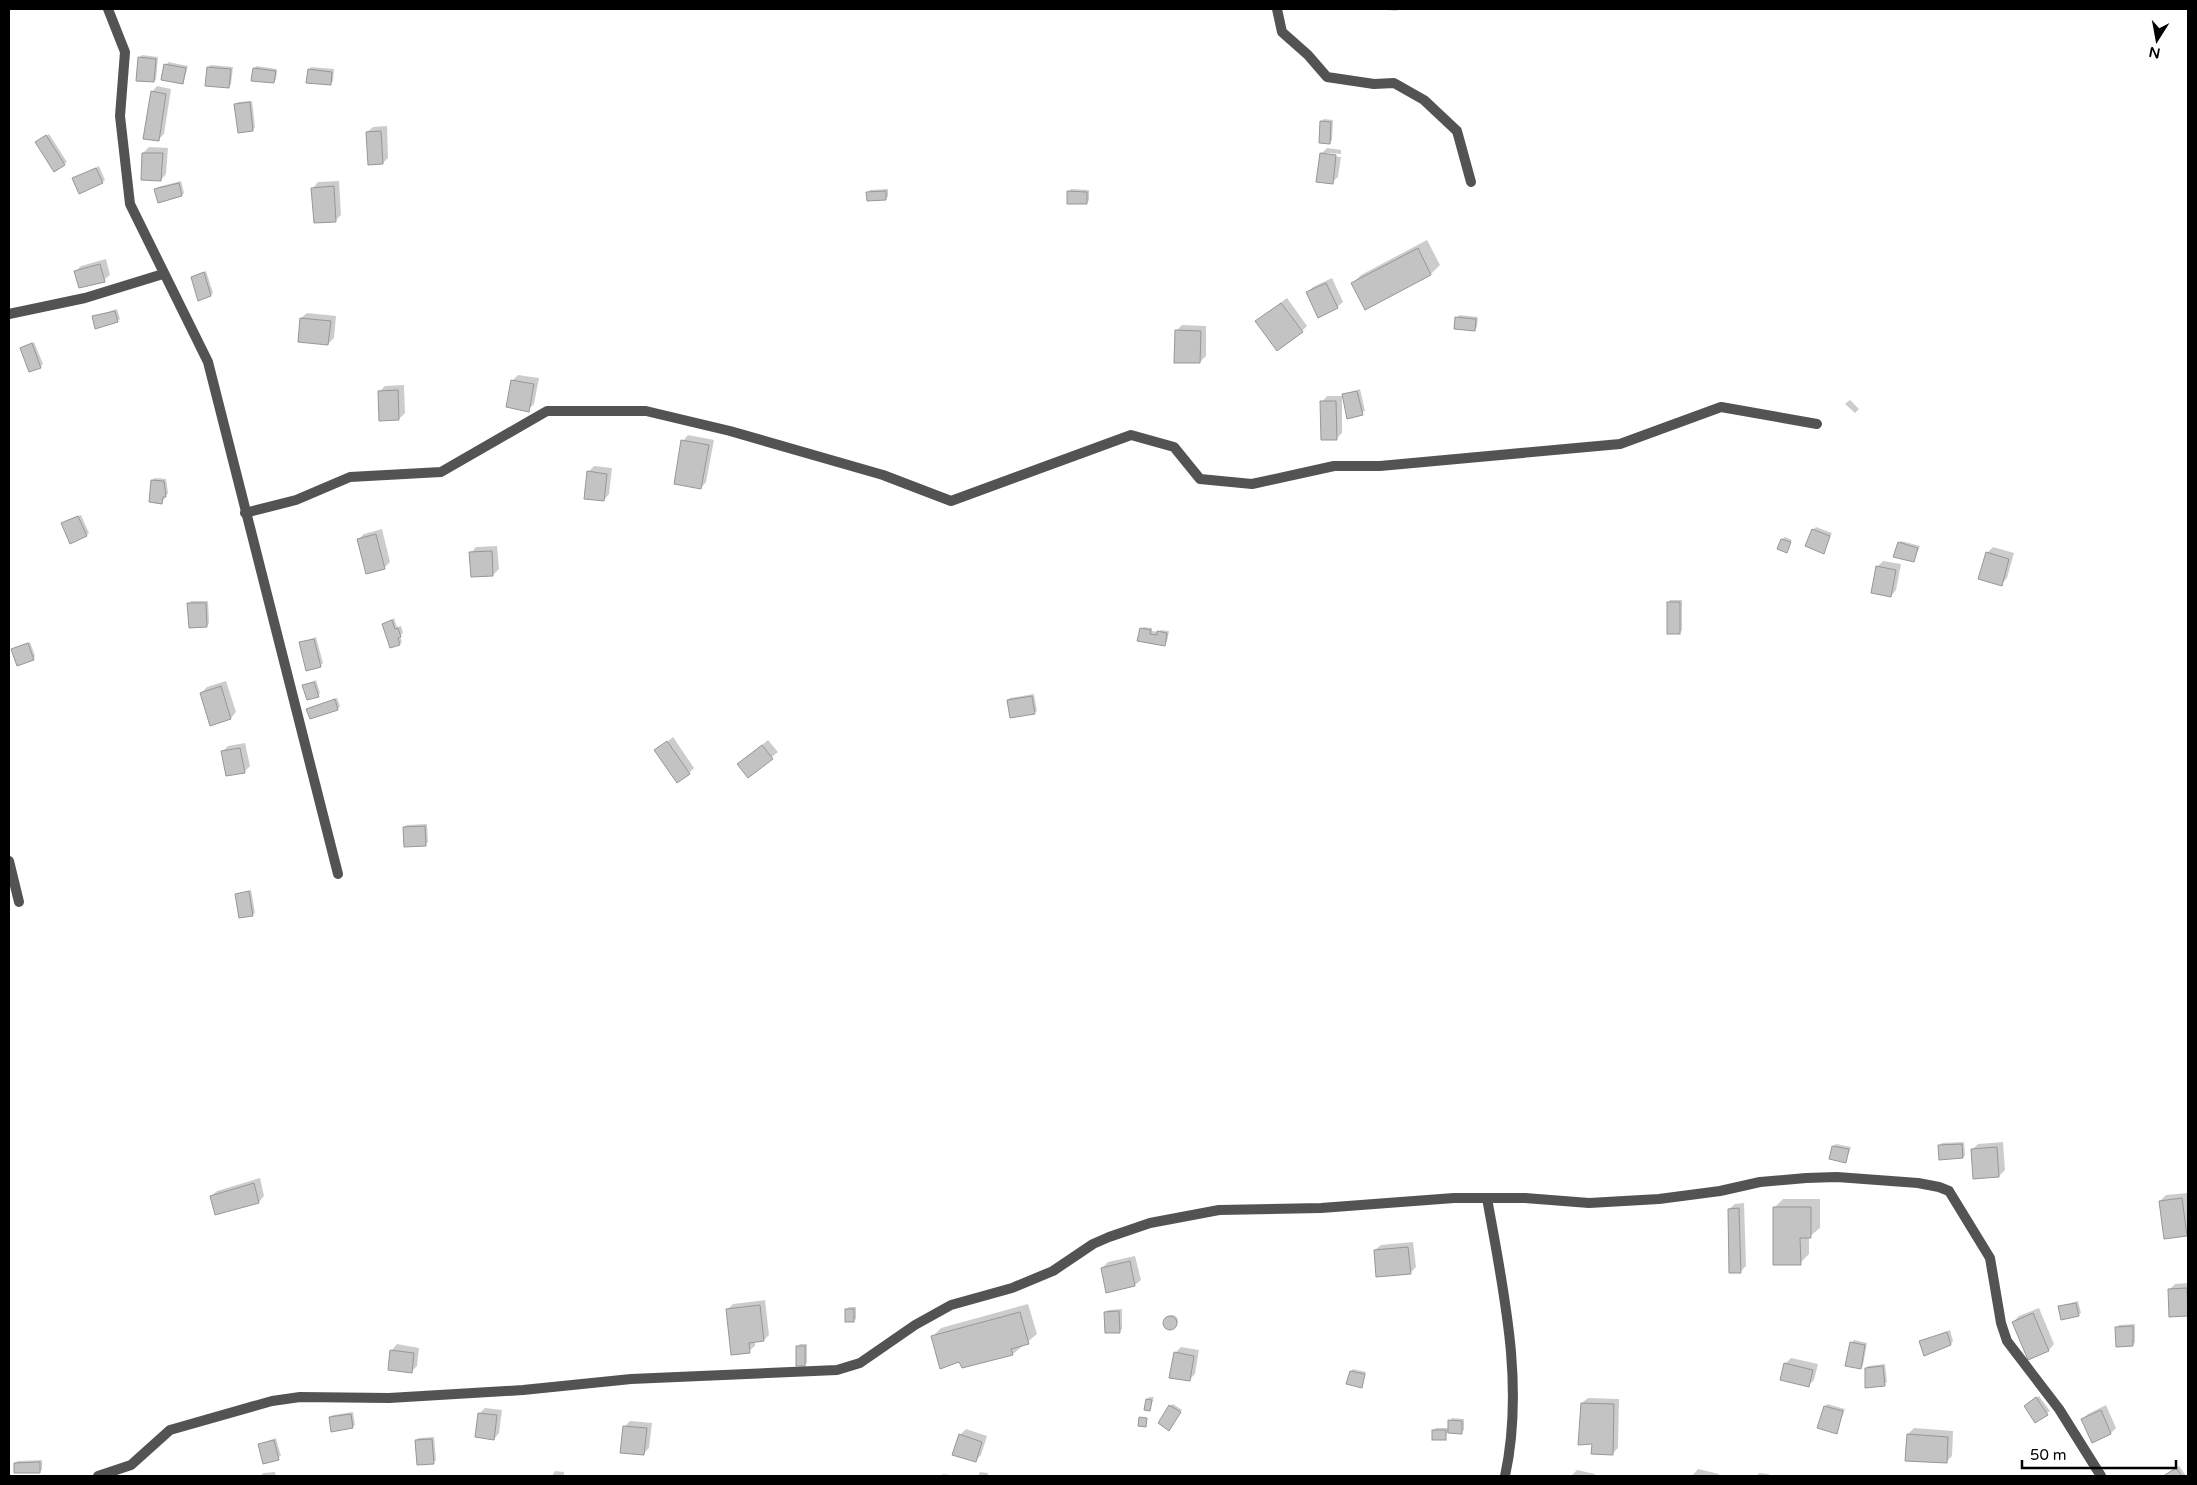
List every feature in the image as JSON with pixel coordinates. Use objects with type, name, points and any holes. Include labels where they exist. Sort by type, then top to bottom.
[{"type":"street","points":[[108,9],[126,52],[120,116],[130,204],[208,362],[338,874]]},
{"type":"street","points":[[1278,9],[1282,32],[1308,55],[1327,78],[1374,84],[1394,83],[1424,100],[1457,132],[1471,182]]},
{"type":"street","points":[[9,314],[85,298],[163,274]]},
{"type":"street","points":[[245,513],[296,500],[350,477],[441,472],[547,411],[646,411],[730,431],[883,475],[951,501],[1131,435],[1174,447],[1200,479],[1252,484],[1334,466],[1380,466],[1620,444],[1720,407],[1817,424]]},
{"type":"street","points":[[9,861],[19,902]]},
{"type":"street","points":[[98,1476],[131,1465],[170,1430],[272,1402],[300,1397],[389,1398],[523,1390],[631,1379],[837,1370],[860,1362],[915,1325],[951,1305],[1020,1284],[1053,1271],[1092,1244],[1159,1221],[1219,1210],[1321,1208],[1392,1201],[1487,1198],[1525,1198],[1589,1203],[1659,1199],[1712,1192],[1760,1182],[1806,1178],[1873,1179],[1939,1187],[1949,1191],[1962,1209],[1990,1258],[2001,1323],[2007,1341],[2058,1409],[2101,1476]]},
{"type":"street","points":[[1487,1198],[1505,1302],[1513,1375],[1510,1452],[1505,1476]]},
{"type":"building","points":[[138,57],[156,59],[154,82],[136,81]]},
{"type":"building","points":[[164,64],[186,68],[183,84],[161,80]]},
{"type":"building","points":[[207,67],[231,69],[229,88],[205,86]]},
{"type":"building","points":[[253,68],[276,71],[274,83],[251,81]]},
{"type":"building","points":[[308,69],[332,72],[331,85],[306,83]]},
{"type":"building","points":[[151,91],[166,94],[159,141],[143,139]]},
{"type":"building","points":[[250,102],[253,131],[238,133],[234,104]]},
{"type":"building","points":[[1320,121],[1331,122],[1330,144],[1319,143]]},
{"type":"building","points":[[381,131],[383,164],[368,165],[366,132]]},
{"type":"building","points":[[46,135],[65,165],[54,172],[35,142]]},
{"type":"building","points":[[142,153],[163,153],[161,181],[141,180]]},
{"type":"building","points":[[1320,153],[1336,155],[1333,184],[1316,182]]},
{"type":"building","points":[[96,168],[103,183],[79,194],[72,178]]},
{"type":"building","points":[[179,183],[182,196],[158,203],[154,189]]},
{"type":"building","points":[[334,186],[336,222],[314,223],[311,188]]},
{"type":"building","points":[[886,191],[886,200],[867,201],[866,192]]},
{"type":"building","points":[[1067,191],[1087,192],[1087,204],[1067,204]]},
{"type":"building","points":[[1418,248],[1431,275],[1365,310],[1351,283]]},
{"type":"building","points":[[100,264],[105,282],[79,288],[74,271]]},
{"type":"building","points":[[204,272],[211,296],[198,301],[191,277]]},
{"type":"building","points":[[1326,283],[1338,308],[1318,318],[1306,292]]},
{"type":"building","points":[[1281,303],[1303,332],[1277,351],[1255,321]]},
{"type":"building","points":[[115,311],[118,322],[95,329],[92,316]]},
{"type":"building","points":[[1455,317],[1476,319],[1475,331],[1454,329]]},
{"type":"building","points":[[300,318],[331,321],[328,345],[298,342]]},
{"type":"building","points":[[1175,330],[1201,331],[1200,363],[1174,363]]},
{"type":"building","points":[[32,343],[41,368],[29,372],[20,348]]},
{"type":"building","points":[[511,380],[534,384],[529,412],[506,407]]},
{"type":"building","points":[[398,390],[399,420],[379,421],[378,391]]},
{"type":"building","points":[[1357,391],[1363,415],[1347,419],[1342,394]]},
{"type":"building","points":[[1320,401],[1336,401],[1337,440],[1321,440]]},
{"type":"building","points":[[681,440],[709,445],[701,489],[674,484]]},
{"type":"building","points":[[587,471],[607,474],[604,501],[584,499]]},
{"type":"building","points":[[151,480],[164,481],[166,497],[163,497],[162,504],[149,502]]},
{"type":"building","points":[[78,516],[87,536],[70,544],[61,523]]},
{"type":"building","points":[[1812,529],[1830,536],[1824,554],[1805,546]]},
{"type":"building","points":[[376,534],[385,569],[366,574],[357,539]]},
{"type":"building","points":[[1781,539],[1791,542],[1787,553],[1777,549]]},
{"type":"building","points":[[1898,542],[1918,548],[1914,562],[1893,557]]},
{"type":"building","points":[[492,551],[493,576],[471,577],[469,552]]},
{"type":"building","points":[[1986,552],[2009,559],[2002,586],[1978,579]]},
{"type":"building","points":[[1876,566],[1896,570],[1891,597],[1871,593]]},
{"type":"building","points":[[1667,602],[1680,602],[1680,634],[1667,634]]},
{"type":"building","points":[[187,603],[206,603],[207,627],[189,628]]},
{"type":"building","points":[[392,620],[395,629],[398,628],[401,637],[398,638],[400,645],[390,648],[382,624]]},
{"type":"building","points":[[1140,628],[1151,630],[1150,634],[1157,635],[1157,631],[1167,633],[1165,646],[1137,641]]},
{"type":"building","points":[[314,639],[321,667],[306,671],[299,642]]},
{"type":"building","points":[[28,643],[34,660],[17,666],[11,649]]},
{"type":"building","points":[[314,682],[319,697],[307,700],[302,685]]},
{"type":"building","points":[[221,686],[231,719],[210,726],[200,693]]},
{"type":"building","points":[[1032,696],[1035,714],[1010,718],[1007,700]]},
{"type":"building","points":[[335,699],[338,710],[310,719],[306,709]]},
{"type":"building","points":[[667,741],[690,774],[677,783],[654,750]]},
{"type":"building","points":[[762,745],[773,759],[748,778],[737,764]]},
{"type":"building","points":[[240,748],[245,773],[226,776],[221,751]]},
{"type":"building","points":[[425,826],[426,846],[404,847],[403,827]]},
{"type":"building","points":[[249,891],[253,916],[239,918],[235,894]]},
{"type":"building","points":[[1962,1144],[1963,1158],[1939,1160],[1938,1145]]},
{"type":"building","points":[[1832,1146],[1849,1149],[1846,1163],[1829,1159]]},
{"type":"building","points":[[1997,1147],[1999,1177],[1973,1179],[1971,1149]]},
{"type":"building","points":[[254,1183],[259,1203],[215,1215],[210,1196]]},
{"type":"building","points":[[2182,1198],[2187,1236],[2164,1239],[2159,1201]]},
{"type":"building","points":[[1773,1207],[1811,1207],[1811,1238],[1800,1238],[1801,1265],[1773,1265]]},
{"type":"building","points":[[1739,1208],[1741,1273],[1729,1273],[1728,1209]]},
{"type":"building","points":[[1408,1247],[1411,1274],[1376,1277],[1374,1250]]},
{"type":"building","points":[[1130,1261],[1135,1286],[1106,1293],[1101,1268]]},
{"type":"building","points":[[2187,1288],[2188,1316],[2169,1317],[2168,1289]]},
{"type":"building","points":[[2076,1303],[2079,1316],[2061,1320],[2058,1306]]},
{"type":"building","points":[[760,1305],[764,1341],[749,1343],[750,1353],[731,1355],[726,1309]]},
{"type":"building","points":[[845,1309],[854,1309],[854,1322],[845,1322]]},
{"type":"building","points":[[1119,1311],[1120,1333],[1105,1333],[1104,1312]]},
{"type":"building","points":[[1020,1312],[1029,1344],[1011,1349],[1013,1355],[962,1368],[959,1362],[940,1369],[931,1336]]},
{"type":"building","points":[[2033,1313],[2049,1351],[2028,1360],[2012,1322]]},
{"type":"building","points":[[1170,1316],[1175,1318],[1177,1323],[1175,1328],[1170,1330],[1165,1328],[1163,1323],[1165,1318]]},
{"type":"building","points":[[2133,1326],[2133,1346],[2116,1347],[2115,1327]]},
{"type":"building","points":[[1947,1332],[1951,1345],[1924,1356],[1919,1341]]},
{"type":"building","points":[[1850,1342],[1865,1345],[1861,1369],[1845,1366]]},
{"type":"building","points":[[796,1346],[805,1346],[805,1366],[796,1366]]},
{"type":"building","points":[[390,1350],[414,1353],[412,1373],[388,1370]]},
{"type":"building","points":[[1174,1352],[1194,1356],[1190,1381],[1169,1378]]},
{"type":"building","points":[[1784,1363],[1813,1370],[1809,1387],[1780,1380]]},
{"type":"building","points":[[1883,1366],[1885,1386],[1865,1388],[1865,1368]]},
{"type":"building","points":[[1350,1371],[1365,1374],[1362,1388],[1346,1384]]},
{"type":"building","points":[[2036,1397],[2048,1415],[2035,1423],[2024,1406]]},
{"type":"building","points":[[1146,1399],[1152,1400],[1150,1411],[1144,1410]]},
{"type":"building","points":[[1581,1403],[1614,1404],[1613,1455],[1591,1454],[1592,1444],[1578,1445]]},
{"type":"building","points":[[1169,1405],[1181,1412],[1169,1431],[1158,1423]]},
{"type":"building","points":[[1824,1406],[1843,1411],[1837,1434],[1817,1428]]},
{"type":"building","points":[[2101,1410],[2111,1434],[2092,1443],[2081,1419]]},
{"type":"building","points":[[478,1413],[497,1415],[494,1440],[475,1437]]},
{"type":"building","points":[[351,1414],[353,1428],[331,1432],[329,1417]]},
{"type":"building","points":[[1139,1417],[1147,1418],[1146,1427],[1138,1426]]},
{"type":"building","points":[[1448,1420],[1462,1421],[1462,1434],[1448,1433]]},
{"type":"building","points":[[623,1426],[647,1428],[644,1455],[620,1453]]},
{"type":"building","points":[[1432,1430],[1446,1430],[1446,1440],[1432,1440]]},
{"type":"building","points":[[959,1434],[982,1442],[976,1462],[952,1455]]},
{"type":"building","points":[[1907,1434],[1948,1437],[1947,1463],[1905,1461]]},
{"type":"building","points":[[432,1439],[434,1464],[417,1465],[415,1440]]},
{"type":"building","points":[[274,1440],[279,1460],[263,1464],[258,1444]]},
{"type":"building","points":[[40,1462],[40,1473],[14,1473],[14,1463]]},
{"type":"building","points":[[2176,1468],[2182,1476],[2163,1476]]}]
